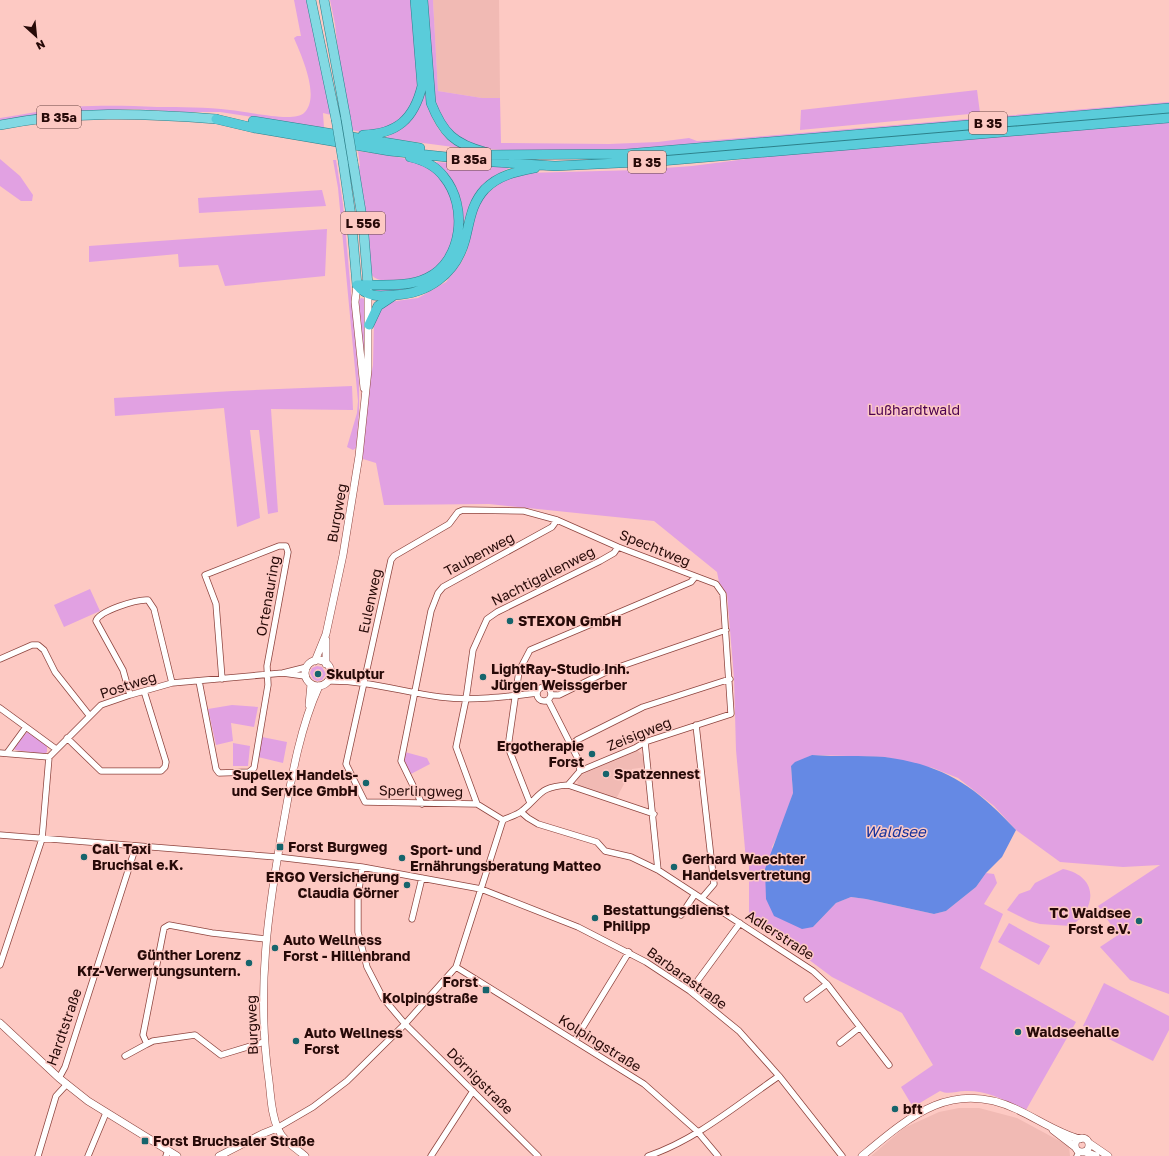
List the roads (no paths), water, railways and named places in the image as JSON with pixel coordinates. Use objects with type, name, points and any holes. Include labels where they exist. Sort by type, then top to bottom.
[{"type":"highway","points":[[350,136],[383,134],[401,124],[414,109],[422,86],[415,0]]},
{"type":"highway","name":"B 35","points":[[423,0],[431,103],[439,123],[453,139],[470,148],[496,155],[584,155],[655,152],[1169,108]]},
{"type":"highway","name":"B 35","points":[[368,289],[377,296],[414,292],[429,287],[449,272],[461,254],[471,212],[477,200],[494,181],[515,171],[547,166],[586,166],[661,161],[1169,118]]},
{"type":"highway","name":"B 35a","points":[[216,119],[255,122],[424,149],[496,155]]},
{"type":"highway","name":"B 35a","points":[[216,119],[254,128],[390,151],[547,166]]},
{"type":"highway","points":[[357,285],[368,289],[415,282],[427,278],[442,266],[450,257],[458,231],[458,204],[455,194],[445,177],[430,164],[390,151]]},
{"type":"highway","name":"B 35","points":[[369,325],[378,306],[395,295]]},
{"type":"main road","name":"L 556","points":[[312,0],[336,119],[351,216],[357,285]]},
{"type":"main road","name":"L 556","points":[[324,0],[353,162],[362,223],[368,289]]},
{"type":"main road","name":"B 35a","points":[[0,126],[50,118],[98,114],[216,119]]},
{"type":"street","name":"Burgweg","points":[[357,285],[356,302],[361,377],[365,395]]},
{"type":"street","name":"Burgweg","points":[[326,664],[326,634],[359,456],[368,370],[368,289]]},
{"type":"street","name":"Spechtweg","points":[[458,512],[524,511],[557,520],[618,547],[716,584],[723,594],[730,679],[731,714]]},
{"type":"street","name":"Eulenweg","points":[[364,682],[391,560],[394,556],[449,524],[458,512]]},
{"type":"street","name":"Taubenweg","points":[[422,804],[401,761],[431,611],[438,593],[443,587],[552,527],[557,520]]},
{"type":"street","name":"Ortenauring","points":[[222,679],[216,604],[206,575],[283,545],[288,548],[288,552],[267,666],[267,675]]},
{"type":"street","name":"Nachtigallenweg","points":[[477,804],[456,747],[466,699],[473,650],[487,619],[497,612],[600,561],[614,553],[618,547]]},
{"type":"street","points":[[530,803],[508,747],[514,696],[519,671],[530,650],[691,582],[695,577]]},
{"type":"street","points":[[130,695],[123,670],[96,621],[100,614],[141,599],[148,600],[154,609],[172,683]]},
{"type":"street","points":[[552,694],[558,695],[610,670],[726,630]]},
{"type":"street","name":"Burgweg","points":[[315,661],[326,634]]},
{"type":"street","points":[[0,659],[32,645],[38,645],[44,650],[55,672],[90,715]]},
{"type":"street","points":[[353,681],[330,670],[326,664],[315,661],[307,667],[305,676],[311,684],[319,686],[328,681],[353,681],[439,697],[466,699],[537,693]]},
{"type":"street","name":"Postweg","points":[[49,756],[101,705],[172,683],[267,675],[307,667]]},
{"type":"street","points":[[328,681],[330,670]]},
{"type":"street","name":"Postweg","points":[[283,673],[305,676]]},
{"type":"street","points":[[199,681],[216,769],[220,773],[249,772],[254,768],[268,685],[267,675]]},
{"type":"street","points":[[571,746],[577,740],[643,707],[730,679]]},
{"type":"street","name":"Sperlingweg","points":[[364,682],[346,764],[365,802],[477,804],[503,820]]},
{"type":"street","name":"Burgweg","points":[[309,707],[309,693],[311,684]]},
{"type":"street","name":"Burgweg","points":[[277,1128],[274,1117],[264,1042],[263,975],[266,939],[277,857],[294,765],[309,707],[319,686]]},
{"type":"street","points":[[546,687],[551,690],[552,694],[548,700],[542,701],[538,698],[537,693],[539,688],[546,687]]},
{"type":"street","points":[[67,738],[101,771],[161,771],[165,767],[166,762],[144,691]]},
{"type":"street","points":[[548,700],[579,761],[580,771]]},
{"type":"street","points":[[0,708],[56,749]]},
{"type":"street","name":"Zeisigweg","points":[[568,785],[580,771],[635,748],[645,742],[731,714]]},
{"type":"street","points":[[696,725],[714,884],[702,898]]},
{"type":"street","points":[[7,753],[26,727]]},
{"type":"street","points":[[645,742],[654,814],[658,870]]},
{"type":"street","points":[[0,753],[49,756],[42,839],[0,965]]},
{"type":"street","points":[[219,1156],[277,1128],[313,1107],[347,1081],[405,1024],[456,967],[503,820],[521,812],[538,794],[552,786],[568,785],[654,814]]},
{"type":"street","name":"Adlerstraße","points":[[521,812],[538,824],[597,842],[605,851],[631,857],[658,870],[813,971],[827,984],[889,1065]]},
{"type":"street","name":"Barbarastraße","points":[[0,835],[277,857],[362,867],[481,888],[578,927],[629,952],[690,991],[739,1031],[779,1076],[842,1156]]},
{"type":"street","name":"Hardtstraße","points":[[59,1078],[65,1067],[136,846]]},
{"type":"street","name":"Dörnigstraße","points":[[362,867],[358,897],[358,932],[367,967],[383,998],[405,1024],[538,1156]]},
{"type":"street","points":[[412,919],[422,878]]},
{"type":"street","points":[[681,915],[695,894]]},
{"type":"street","points":[[690,991],[740,923]]},
{"type":"street","points":[[147,1044],[143,1035],[164,928],[169,925],[212,933],[266,939]]},
{"type":"street","points":[[575,1040],[629,952]]},
{"type":"street","name":"Kolpingstraße","points":[[456,967],[644,1084],[697,1131],[718,1156]]},
{"type":"street","points":[[807,999],[827,984]]},
{"type":"street","points":[[0,1024],[67,1084],[106,1113],[167,1153],[177,1156]]},
{"type":"street","points":[[840,1043],[860,1027]]},
{"type":"street","points":[[125,1056],[153,1041],[195,1035],[222,1055],[264,1042]]},
{"type":"street","points":[[648,1156],[664,1150],[697,1131],[779,1076]]},
{"type":"street","points":[[38,1156],[56,1096],[67,1084]]},
{"type":"street","points":[[431,1156],[472,1091]]},
{"type":"street","points":[[862,1156],[905,1122],[942,1102],[957,1098],[991,1100],[1016,1109],[1052,1128],[1080,1139],[1084,1138],[1108,1156]]},
{"type":"street","points":[[88,1156],[106,1113]]},
{"type":"street","points":[[277,1128],[286,1140],[305,1156]]},
{"type":"street","points":[[1052,1128],[1079,1152],[1096,1156]]},
{"type":"street","points":[[1079,1152],[1076,1142],[1080,1139]]},
{"type":"street","points":[[1079,1152],[1089,1148],[1089,1143]]},
{"type":"water","name":"Waldsee","points":[[812,755],[885,757],[925,766],[942,772],[973,790],[1016,830],[1002,857],[986,873],[976,887],[946,911],[934,914],[851,897],[836,903],[813,927],[802,929],[774,916],[766,899],[765,869],[793,793],[791,766],[795,762]]},
{"type":"place","name":"STEXON GmbH","points":[[510,621]]},
{"type":"place","name":"Skulptur","points":[[318,674]]},
{"type":"place","name":"LightRay-Studio Inh. Jürgen Weissgerber","points":[[483,677]]},
{"type":"place","name":"Ergotherapie Forst","points":[[592,754]]},
{"type":"place","name":"Spatzennest","points":[[606,774]]},
{"type":"place","name":"Supellex Handels- und Service GmbH","points":[[366,783]]},
{"type":"place","name":"Forst Burgweg","points":[[280,847]]},
{"type":"place","name":"Call Taxi Bruchsal e.K.","points":[[84,857]]},
{"type":"place","name":"Sport- und Ernährungsberatung Matteo","points":[[402,858]]},
{"type":"place","name":"Gerhard Waechter Handelsvertretung","points":[[674,867]]},
{"type":"place","name":"ERGO Versicherung Claudia Görner","points":[[407,885]]},
{"type":"place","name":"Bestattungsdienst Philipp","points":[[595,918]]},
{"type":"place","name":"TC Waldsee Forst e.V.","points":[[1139,921]]},
{"type":"place","name":"Auto Wellness Forst - Hillenbrand","points":[[275,948]]},
{"type":"place","name":"Günther Lorenz Kfz-Verwertungsuntern.","points":[[249,963]]},
{"type":"place","name":"Forst Kolpingstraße","points":[[486,990]]},
{"type":"place","name":"Waldseehalle","points":[[1018,1032]]},
{"type":"place","name":"Auto Wellness Forst","points":[[296,1041]]},
{"type":"place","name":"bft","points":[[895,1109]]},
{"type":"place","name":"Forst Bruchsaler Straße","points":[[145,1141]]},
{"type":"park label","name":"Lußhardtwald","points":[[914,410]]}]
